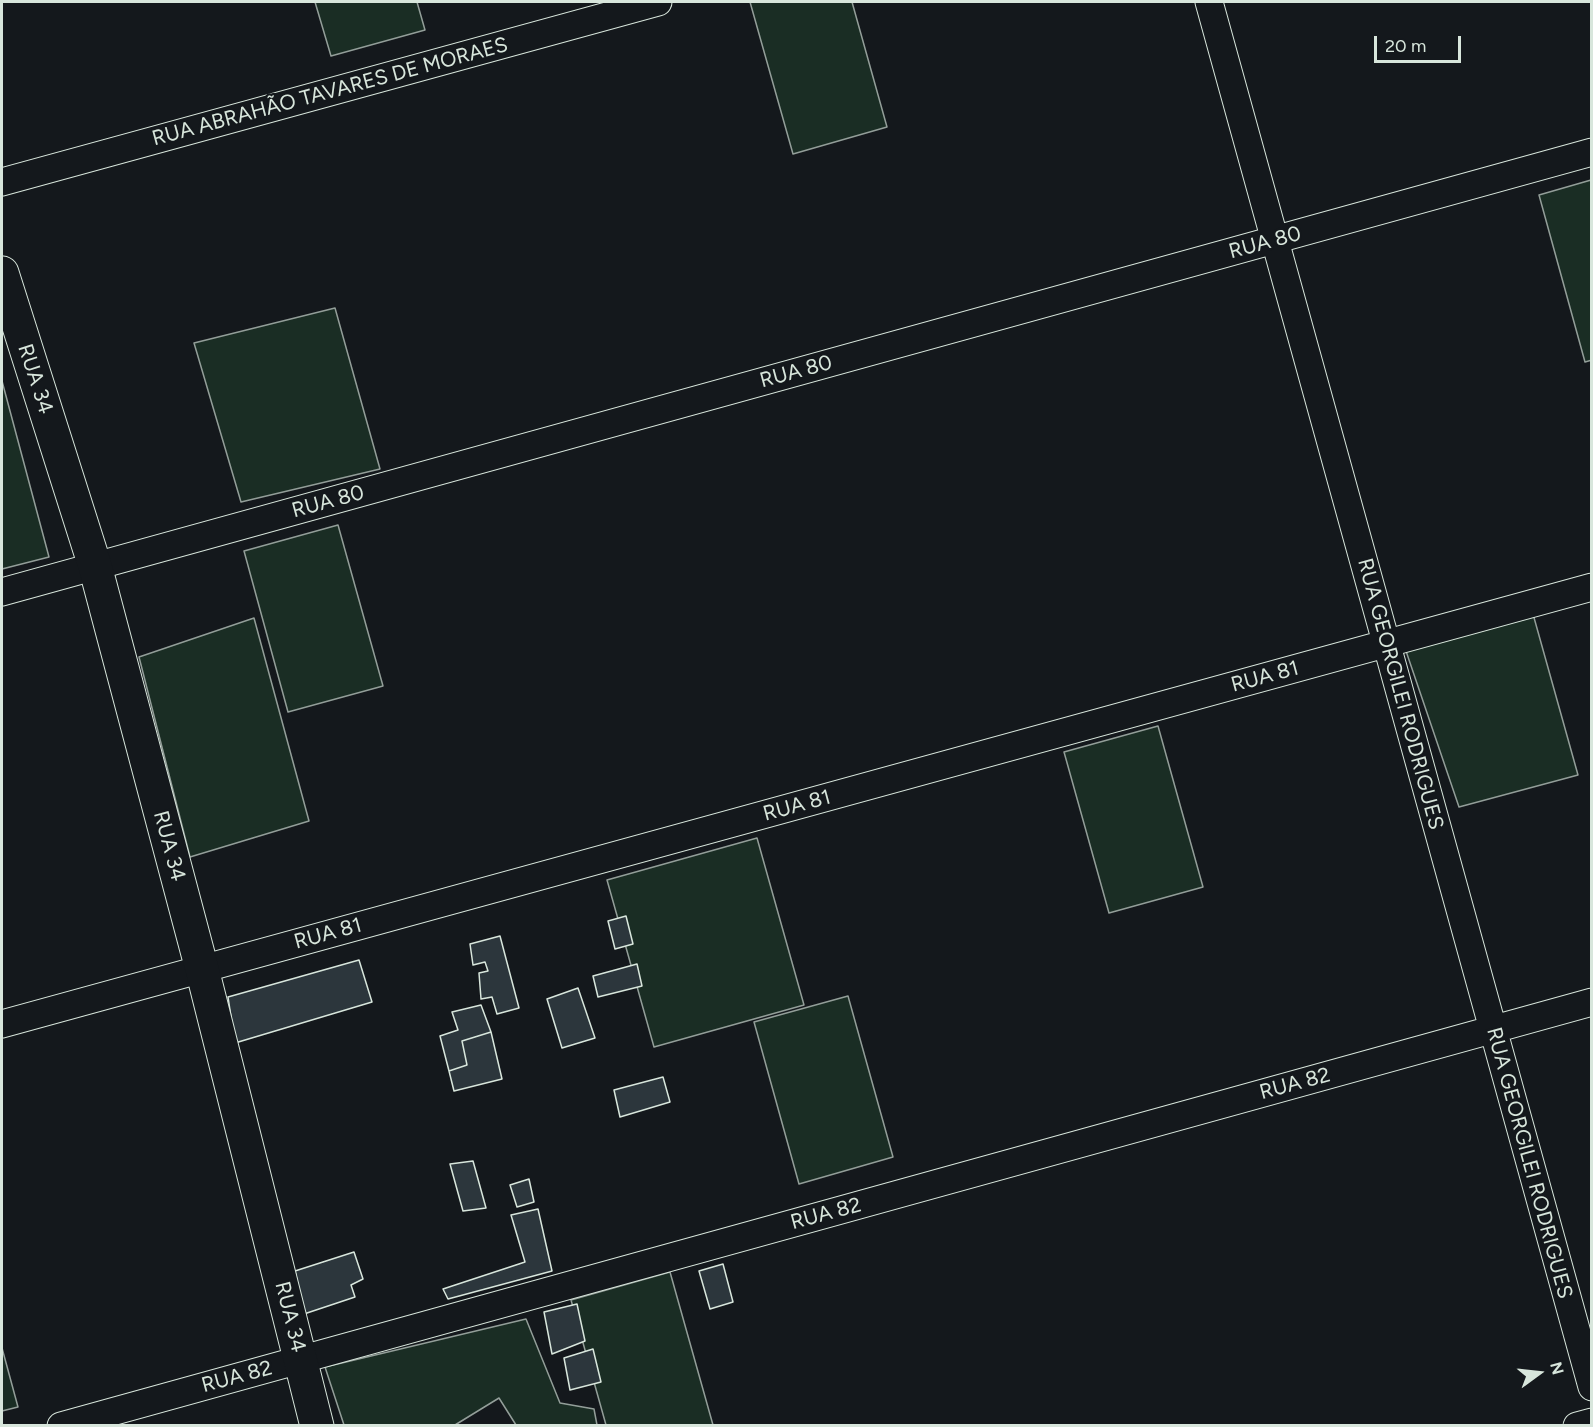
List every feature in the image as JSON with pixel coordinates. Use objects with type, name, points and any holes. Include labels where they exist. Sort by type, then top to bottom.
[{"type":"street","name":"RUA ABRAHÃO TAVARES DE MORAES","points":[[2,182],[658,2]]},
{"type":"street","name":"RUA GEORGILEI RODRIGUES","points":[[1209,2],[1592,1387]]},
{"type":"street","name":"RUA 80","points":[[2,592],[1592,152]]},
{"type":"street","name":"RUA 34","points":[[2,273],[95,566],[202,969],[317,1425]]},
{"type":"street","name":"RUA 81","points":[[2,1024],[1592,587]]},
{"type":"street","name":"RUA 82","points":[[61,1425],[1592,1002]]},
{"type":"street","points":[[1577,1425],[1592,1422]]},
{"type":"green space","points":[[315,2],[417,2],[425,30],[331,56]]},
{"type":"green space","points":[[750,2],[852,2],[887,127],[793,154]]},
{"type":"green space","points":[[1591,180],[1592,360],[1585,362],[1539,195]]},
{"type":"green space","points":[[335,308],[380,469],[241,502],[194,343]]},
{"type":"green space","points":[[2,381],[49,557],[2,569]]},
{"type":"green space","points":[[338,525],[383,686],[288,712],[244,551]]},
{"type":"green space","points":[[1533,614],[1578,775],[1459,807],[1406,651]]},
{"type":"green space","points":[[254,618],[309,821],[190,857],[139,657]]},
{"type":"green space","points":[[1158,726],[1203,887],[1109,913],[1064,752]]},
{"type":"green space","points":[[757,838],[804,1005],[654,1047],[607,880]]},
{"type":"green space","points":[[848,996],[893,1157],[799,1184],[754,1022]]},
{"type":"green space","points":[[670,1272],[713,1425],[606,1425],[571,1300]]},
{"type":"green space","points":[[526,1319],[560,1403],[594,1409],[597,1425],[516,1425],[499,1398],[455,1425],[344,1425],[325,1367]]},
{"type":"green space","points":[[2,1348],[18,1407],[2,1411]]},
{"type":"building","points":[[626,916],[633,944],[615,949],[608,921]]},
{"type":"building","points":[[500,936],[519,1008],[497,1014],[492,997],[481,999],[479,973],[488,971],[485,962],[473,965],[470,944]]},
{"type":"building","points":[[359,960],[372,1002],[235,1043],[228,997]]},
{"type":"building","points":[[637,964],[642,986],[598,997],[593,976]]},
{"type":"building","points":[[578,988],[595,1038],[562,1048],[547,999]]},
{"type":"building","points":[[481,1005],[491,1032],[462,1041],[467,1065],[449,1071],[440,1036],[458,1030],[452,1012]]},
{"type":"building","points":[[491,1032],[502,1079],[454,1091],[449,1071],[467,1065],[462,1041]]},
{"type":"building","points":[[663,1077],[670,1102],[620,1117],[614,1090]]},
{"type":"building","points":[[473,1161],[486,1208],[463,1211],[450,1164]]},
{"type":"building","points":[[529,1179],[534,1202],[517,1207],[510,1185]]},
{"type":"building","points":[[538,1209],[552,1271],[448,1299],[443,1289],[525,1262],[511,1215]]},
{"type":"building","points":[[354,1252],[363,1279],[351,1285],[355,1297],[304,1314],[295,1271]]},
{"type":"building","points":[[723,1264],[733,1302],[710,1309],[699,1271]]},
{"type":"building","points":[[577,1304],[585,1341],[552,1354],[544,1312]]},
{"type":"building","points":[[593,1349],[601,1382],[570,1390],[564,1358]]}]
